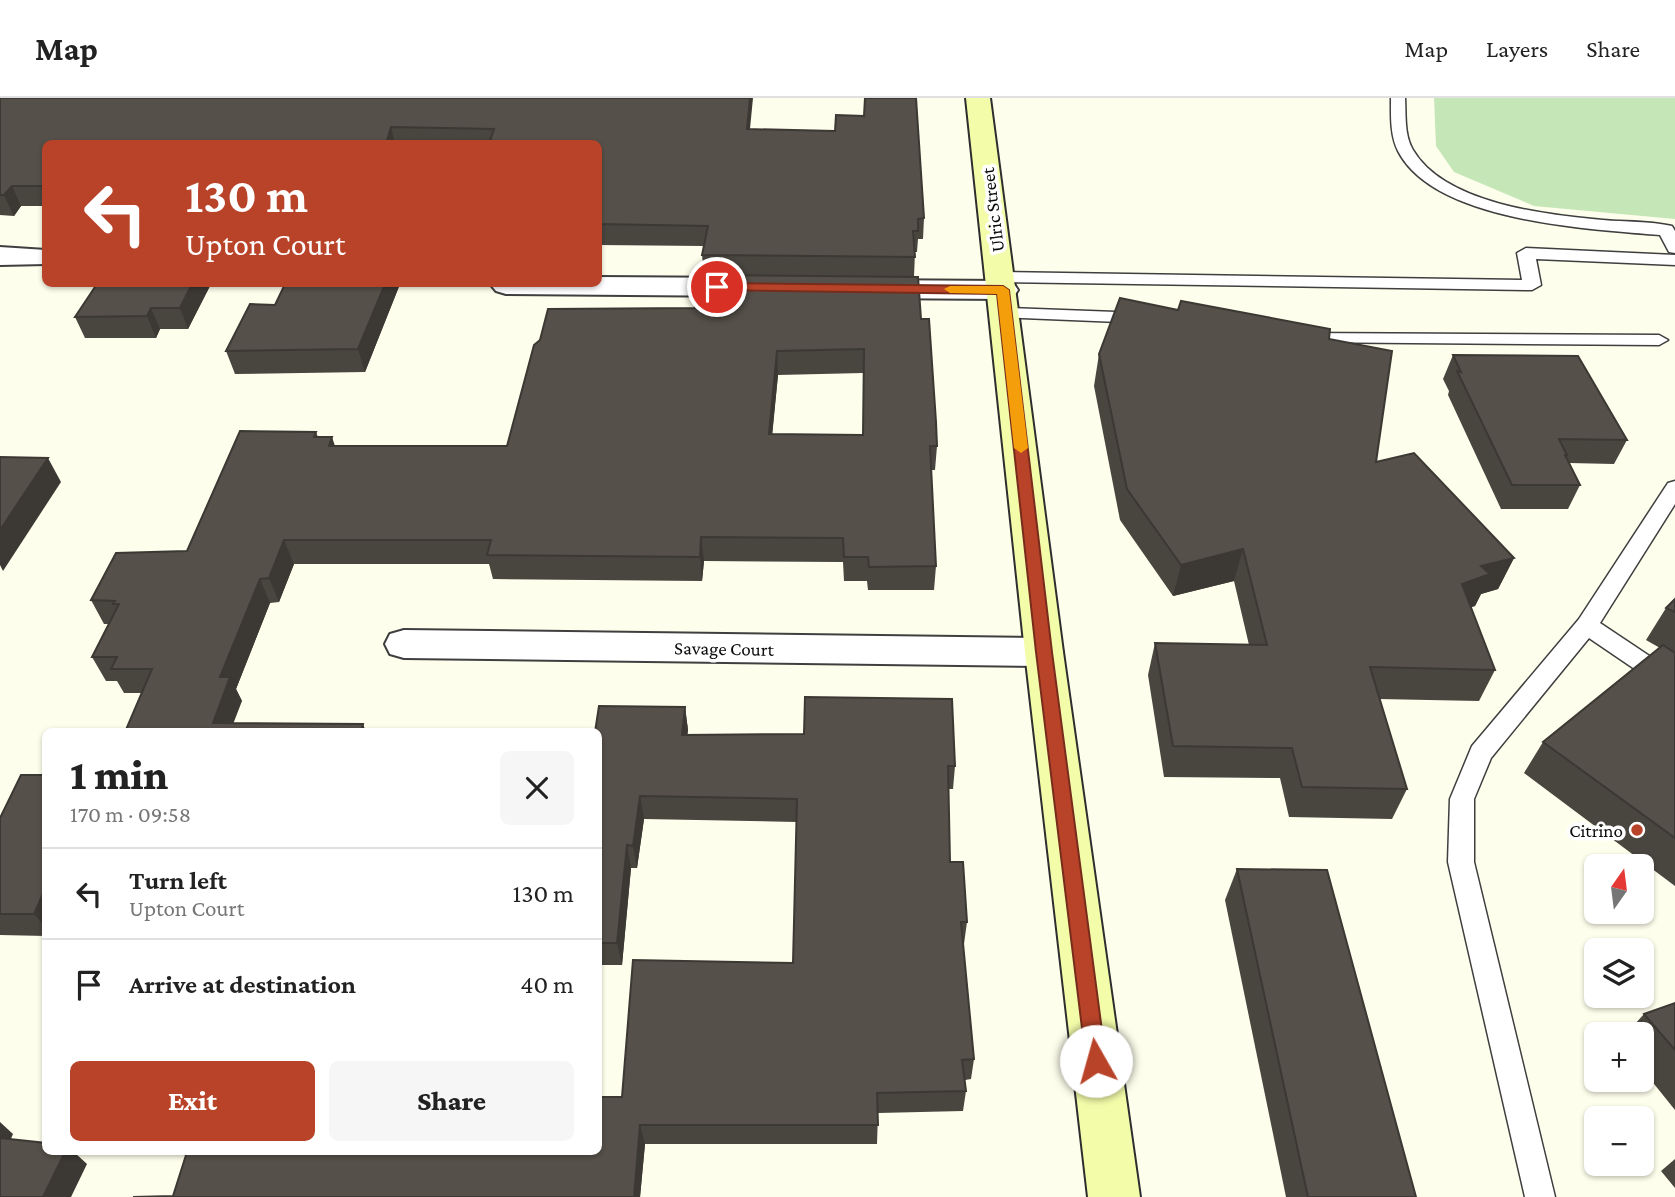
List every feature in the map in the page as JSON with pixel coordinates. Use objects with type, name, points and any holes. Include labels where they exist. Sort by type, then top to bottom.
[{"type":"main road","name":"Ulric Street","points":[[978,98],[1044,652],[1114,1197]]},
{"type":"street","points":[[0,256],[39,257]]},
{"type":"street","points":[[602,286],[778,288]]},
{"type":"street","points":[[832,288],[1003,293]]},
{"type":"street","name":"Savage Court","points":[[404,644],[1044,652]]},
{"type":"lane","points":[[1398,98],[1401,139],[1409,156],[1427,174],[1452,190],[1492,208],[1553,220],[1666,230],[1675,248]]},
{"type":"lane","points":[[1003,293],[1532,285],[1526,253],[1675,260]]},
{"type":"lane","points":[[1003,293],[1161,318]]},
{"type":"lane","points":[[1283,335],[1311,339],[1659,340]]},
{"type":"lane","points":[[1540,1197],[1461,862],[1462,799],[1480,753],[1587,625],[1675,488]]},
{"type":"lane","points":[[1587,625],[1675,685]]},
{"type":"green space","points":[[1434,98],[1675,98],[1675,219],[1534,206],[1454,172],[1436,146]]},
{"type":"building","points":[[0,98],[750,98],[747,129],[835,131],[836,115],[864,116],[865,98],[916,98],[924,218],[918,219],[918,231],[913,231],[915,257],[702,255],[708,226],[602,224],[602,140],[490,140],[494,129],[391,127],[387,140],[42,140],[42,186],[12,186],[4,195],[0,195]]},
{"type":"building","points":[[699,275],[918,277],[921,319],[929,319],[936,422],[937,446],[930,446],[936,566],[869,567],[868,557],[844,557],[843,538],[701,537],[700,557],[487,555],[491,540],[284,540],[269,578],[260,579],[220,677],[230,677],[213,723],[363,724],[362,728],[127,728],[152,669],[111,669],[117,657],[92,657],[119,604],[113,604],[115,601],[91,600],[116,553],[187,551],[240,431],[316,432],[314,437],[332,437],[329,446],[507,446],[534,345],[540,340],[548,309],[695,308]],"holes":[[[864,349],[863,435],[769,434],[777,351]]]},
{"type":"building","points":[[95,287],[190,287],[180,308],[151,308],[147,316],[75,317]]},
{"type":"building","points":[[284,287],[384,287],[358,349],[226,351],[250,304],[275,305]]},
{"type":"building","points":[[1120,298],[1178,310],[1181,301],[1330,329],[1329,339],[1392,351],[1376,462],[1414,453],[1514,558],[1481,566],[1490,574],[1462,584],[1495,670],[1370,667],[1407,789],[1302,787],[1292,748],[1173,746],[1155,643],[1267,645],[1243,549],[1181,565],[1127,489],[1099,354]]},
{"type":"building","points":[[1453,355],[1578,356],[1627,440],[1559,439],[1580,485],[1512,485],[1457,371],[1461,372]]},
{"type":"building","points":[[0,457],[48,458],[0,530]]},
{"type":"building","points":[[1675,599],[1675,612],[1666,608]]},
{"type":"building","name":"Citrino","points":[[1663,645],[1675,653],[1675,838],[1543,742]]},
{"type":"building","points":[[805,697],[952,699],[955,766],[948,766],[950,862],[963,862],[967,922],[961,922],[974,1059],[962,1060],[966,1091],[877,1093],[878,1125],[640,1125],[634,1197],[133,1197],[173,1196],[186,1155],[602,1155],[602,1097],[622,1097],[633,960],[793,963],[797,799],[640,796],[633,846],[627,845],[617,943],[602,943],[602,728],[596,728],[599,706],[685,707],[682,735],[804,734]]},
{"type":"building","points":[[21,775],[42,775],[42,896],[34,914],[0,914],[0,818]]},
{"type":"building","points":[[1237,869],[1327,870],[1416,1197],[1308,1197]]},
{"type":"building","points":[[1675,1003],[1675,1050],[1654,1026],[1654,1022],[1644,1014]]},
{"type":"building","points":[[0,1138],[42,1143],[42,1155],[64,1155],[43,1197],[0,1197]]},
{"type":"slow traffic","points":[[950,289],[1003,290],[1021,448]]},
{"type":"place","name":"Citrino","points":[[1637,830]]},
{"type":"route","points":[[717,287],[1003,290],[1044,652],[1096,1061]]}]
